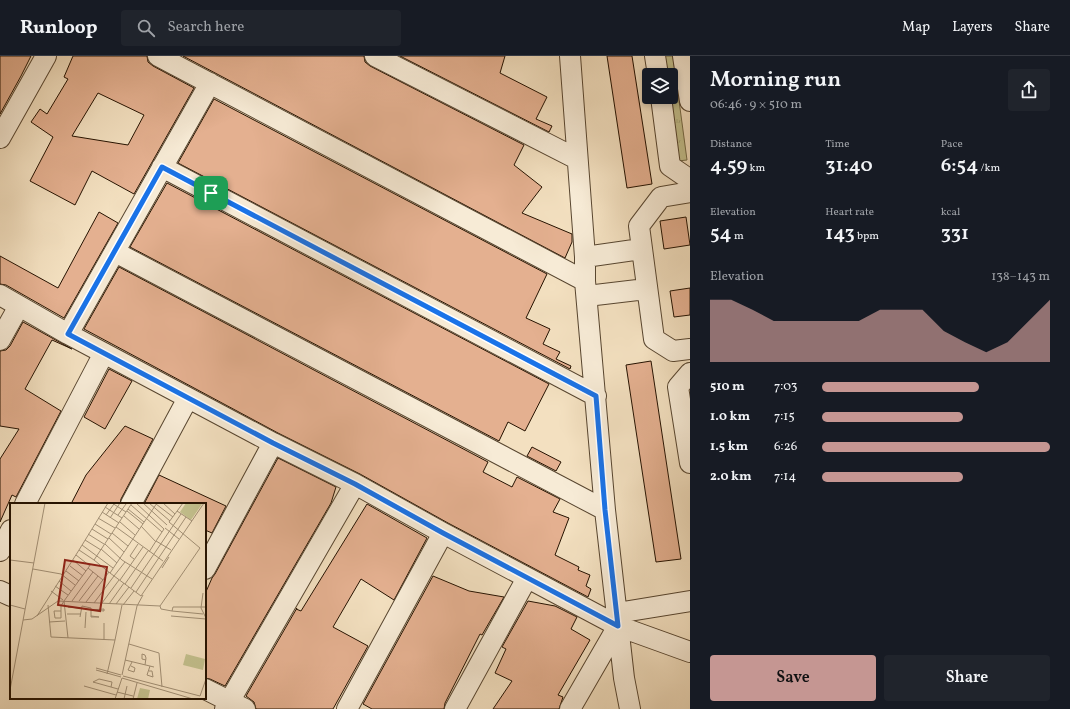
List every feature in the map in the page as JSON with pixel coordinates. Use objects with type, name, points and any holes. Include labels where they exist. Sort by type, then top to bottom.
[{"type":"street","points":[[0,138],[46,56]]},
{"type":"street","points":[[158,56],[586,289],[646,289]]},
{"type":"street","points":[[375,56],[577,159]]},
{"type":"street","points":[[570,56],[586,289],[605,510],[624,678],[630,709]]},
{"type":"street","points":[[655,56],[657,68]]},
{"type":"street","points":[[684,56],[690,101]]},
{"type":"street","points":[[68,334],[210,84]]},
{"type":"street","points":[[662,104],[670,166],[688,183],[661,197],[639,226],[641,249],[654,339],[673,351],[690,350]]},
{"type":"street","points":[[162,167],[596,396]]},
{"type":"street","points":[[585,257],[641,249]]},
{"type":"street","points":[[115,252],[605,510]]},
{"type":"street","points":[[0,295],[104,354],[273,443],[355,484],[527,578],[690,652]]},
{"type":"street","points":[[0,340],[19,306]]},
{"type":"street","points":[[26,503],[104,354]]},
{"type":"street","points":[[690,373],[678,387],[690,463]]},
{"type":"street","points":[[132,503],[188,398]]},
{"type":"street","points":[[206,567],[273,443]]},
{"type":"street","points":[[206,690],[233,706],[355,484]]},
{"type":"street","points":[[0,551],[10,532]]},
{"type":"street","points":[[347,709],[443,533]]},
{"type":"street","points":[[455,709],[527,578]]},
{"type":"street","points":[[0,591],[10,596]]},
{"type":"street","points":[[570,709],[618,620],[690,601]]},
{"type":"green space","points":[[664,56],[673,56],[675,68],[665,68]]},
{"type":"green space","points":[[678,93],[687,160],[678,161],[672,104],[678,104]]},
{"type":"building","points":[[0,56],[31,56],[0,114]]},
{"type":"building","points":[[73,56],[147,56],[148,62],[153,66],[194,88],[134,194],[92,171],[75,205],[30,181],[53,137],[31,122],[40,109],[47,114],[68,79],[64,77]],"holes":[[[98,93],[144,115],[128,145],[72,136]]]},
{"type":"building","points":[[183,56],[364,56],[365,62],[370,66],[524,145],[514,165],[542,187],[522,213],[572,234],[572,242],[565,258]]},
{"type":"building","points":[[400,56],[505,56],[500,73],[547,97],[536,119],[552,126],[549,132]]},
{"type":"building","points":[[607,56],[632,56],[652,184],[627,188]]},
{"type":"building","points":[[214,99],[547,274],[526,318],[550,329],[543,344],[560,352],[556,359],[571,366],[570,369],[178,163]]},
{"type":"building","points":[[167,183],[549,384],[525,431],[508,422],[499,441],[130,247]]},
{"type":"building","points":[[99,212],[118,223],[64,318],[6,285],[0,284],[0,256],[58,288]]},
{"type":"building","points":[[686,217],[690,245],[664,249],[660,221]]},
{"type":"building","points":[[119,267],[488,462],[483,472],[512,487],[517,477],[560,499],[553,512],[569,518],[555,555],[579,567],[578,570],[590,575],[586,586],[591,589],[588,597],[448,523],[360,474],[278,433],[84,329]]},
{"type":"building","points":[[690,288],[690,315],[674,317],[670,291]]},
{"type":"building","points":[[23,322],[72,349],[52,340],[25,389],[61,411],[16,497],[12,495],[0,522],[0,459],[19,429],[0,426],[0,351],[6,350],[10,346]]},
{"type":"building","points":[[651,361],[681,559],[656,562],[626,365]]},
{"type":"building","points":[[109,369],[132,381],[105,429],[84,417]]},
{"type":"building","points":[[125,426],[153,439],[120,503],[72,503],[86,475]]},
{"type":"building","points":[[532,447],[561,462],[556,471],[527,456]]},
{"type":"building","points":[[278,458],[336,487],[331,503],[225,686],[206,678],[206,592]]},
{"type":"building","points":[[159,475],[226,506],[212,533],[206,530],[206,503],[145,503]]},
{"type":"building","points":[[367,504],[427,538],[394,600],[361,579],[333,627],[368,646],[333,709],[256,709],[254,702],[246,696],[296,609],[301,611]]},
{"type":"building","points":[[433,576],[469,591],[504,597],[482,635],[480,634],[445,703],[444,709],[372,709],[363,704]]},
{"type":"building","points":[[528,601],[555,606],[577,617],[571,629],[590,640],[558,695],[563,697],[559,709],[493,709],[512,681],[495,673],[506,649],[502,647]]},
{"type":"route","points":[[162,167],[211,193],[596,396],[605,510],[618,626],[443,533],[355,484],[273,443],[68,334],[162,167]]}]
